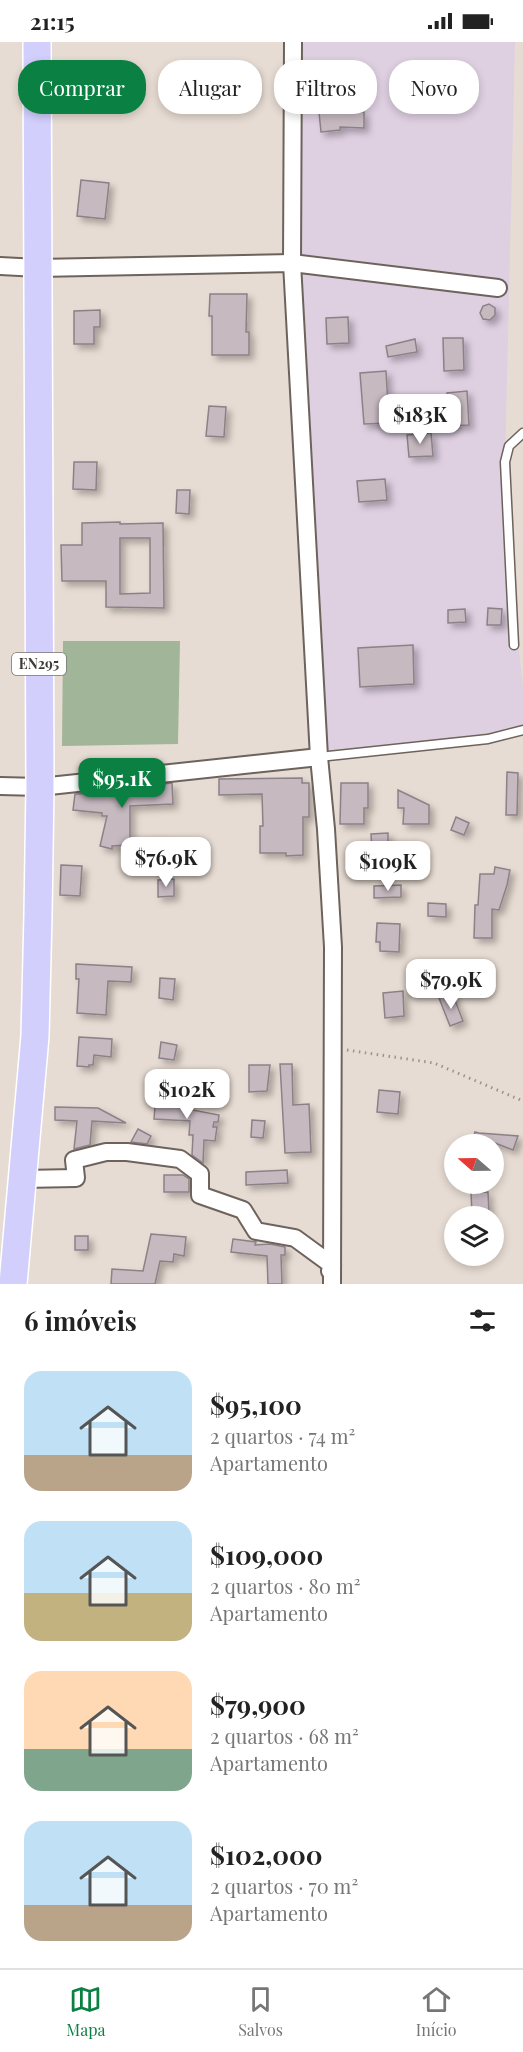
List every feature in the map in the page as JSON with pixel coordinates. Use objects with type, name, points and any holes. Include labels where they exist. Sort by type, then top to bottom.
[{"type":"main road","name":"EN295","points":[[12,1284],[35,1036],[40,787],[37,42]]},
{"type":"street","points":[[292,42],[292,263],[319,757],[333,947],[332,1284]]},
{"type":"street","points":[[0,266],[38,268],[292,263],[498,288]]},
{"type":"street","points":[[0,786],[40,787],[319,757]]},
{"type":"street","points":[[22,1179],[76,1178],[74,1160],[106,1152],[127,1152],[180,1159],[200,1174],[200,1195],[243,1209],[256,1231],[295,1238],[332,1265]]},
{"type":"street","points":[[325,1284],[332,1265]]},
{"type":"lane","points":[[514,645],[505,462],[509,446],[523,433]]},
{"type":"lane","points":[[319,757],[488,739],[523,730]]},
{"type":"path","points":[[332,1048],[434,1063],[523,1101]]},
{"type":"shaded area","points":[[293,42],[515,42],[505,462],[512,583],[523,688],[523,730],[488,739],[319,757],[295,114],[377,114],[377,60],[294,60]]},
{"type":"green space","points":[[63,641],[180,641],[178,744],[62,746]]},
{"type":"building","points":[[319,114],[364,114],[364,128],[340,127],[340,130],[321,132]]},
{"type":"building","points":[[81,180],[109,183],[105,219],[77,216]]},
{"type":"building","points":[[210,294],[247,294],[246,332],[249,332],[249,355],[212,355]]},
{"type":"building","points":[[489,304],[495,308],[495,315],[490,320],[483,319],[480,313],[483,306]]},
{"type":"building","points":[[100,310],[100,327],[94,327],[94,344],[74,344],[74,311]]},
{"type":"building","points":[[348,317],[349,343],[327,344],[326,318]]},
{"type":"building","points":[[443,338],[463,338],[464,370],[444,371]]},
{"type":"building","points":[[415,339],[417,352],[388,357],[386,346]]},
{"type":"building","points":[[386,371],[389,423],[364,424],[360,373]]},
{"type":"building","points":[[467,391],[469,425],[449,426],[447,393]]},
{"type":"building","points":[[209,406],[226,407],[224,437],[206,436]]},
{"type":"building","points":[[431,433],[433,456],[409,457],[407,435]]},
{"type":"building","points":[[74,462],[97,462],[96,490],[73,489]]},
{"type":"building","points":[[385,479],[387,500],[359,502],[357,481]]},
{"type":"building","points":[[177,490],[190,490],[189,514],[176,513]]},
{"type":"building","points":[[82,523],[163,523],[164,608],[106,607],[106,581],[62,581],[61,545],[82,545]],"holes":[[[120,538],[150,538],[150,593],[120,594]]]},
{"type":"building","points":[[488,608],[502,609],[501,625],[487,625]]},
{"type":"building","points":[[465,609],[466,622],[448,623],[448,610]]},
{"type":"building","points":[[413,645],[414,684],[360,687],[358,648]]},
{"type":"building","points":[[507,772],[518,773],[517,815],[506,815]]},
{"type":"building","points":[[302,778],[302,783],[309,783],[309,817],[303,817],[303,855],[260,853],[260,826],[263,826],[262,794],[219,795],[219,779]]},
{"type":"building","points":[[172,783],[173,804],[130,806],[130,845],[112,846],[112,849],[100,846],[107,816],[102,816],[102,813],[73,810],[75,794],[101,793],[101,791]]},
{"type":"building","points":[[341,783],[368,783],[368,808],[364,808],[364,824],[340,824]]},
{"type":"building","points":[[398,790],[429,805],[429,824],[403,824],[404,808],[398,808]]},
{"type":"building","points":[[456,817],[469,823],[464,835],[451,830]]},
{"type":"building","points":[[388,833],[388,850],[372,851],[371,834]]},
{"type":"building","points":[[145,838],[166,838],[168,852],[145,850]]},
{"type":"building","points":[[61,865],[82,866],[80,896],[60,895]]},
{"type":"building","points":[[495,867],[510,870],[499,910],[492,909],[492,938],[474,938],[475,905],[478,905],[480,874],[494,874]]},
{"type":"building","points":[[174,879],[174,896],[158,897],[158,880]]},
{"type":"building","points":[[401,885],[401,897],[374,898],[374,886]]},
{"type":"building","points":[[428,903],[446,904],[446,917],[428,916]]},
{"type":"building","points":[[377,923],[400,924],[399,952],[380,951],[380,942],[376,942]]},
{"type":"building","points":[[76,964],[132,967],[131,982],[108,981],[106,1015],[77,1013],[79,979],[76,979]]},
{"type":"building","points":[[160,978],[175,979],[173,1000],[159,998]]},
{"type":"building","points":[[403,991],[404,1016],[385,1018],[383,993]]},
{"type":"building","points":[[453,995],[463,1021],[450,1026],[439,998]]},
{"type":"building","points":[[79,1037],[112,1039],[111,1057],[94,1055],[93,1065],[77,1066]]},
{"type":"building","points":[[161,1042],[177,1045],[174,1060],[159,1058]]},
{"type":"building","points":[[280,1064],[292,1064],[293,1105],[309,1104],[311,1152],[285,1153]]},
{"type":"building","points":[[249,1065],[270,1065],[267,1091],[249,1092]]},
{"type":"building","points":[[379,1090],[400,1092],[398,1114],[377,1112]]},
{"type":"building","points":[[156,1093],[187,1095],[187,1109],[219,1115],[218,1122],[214,1122],[213,1127],[217,1127],[215,1141],[204,1140],[203,1163],[192,1155],[193,1135],[189,1135],[190,1121],[154,1119]]},
{"type":"building","points":[[55,1107],[98,1108],[126,1123],[92,1121],[90,1145],[74,1149],[77,1121],[55,1120]]},
{"type":"building","points":[[252,1120],[265,1121],[263,1138],[251,1137]]},
{"type":"building","points":[[138,1129],[151,1136],[147,1144],[131,1142]]},
{"type":"building","points":[[504,1135],[518,1136],[513,1150],[504,1146]]},
{"type":"building","points":[[287,1170],[288,1183],[246,1185],[246,1172]]},
{"type":"building","points":[[164,1175],[183,1175],[189,1179],[189,1192],[164,1192]]},
{"type":"building","points":[[471,1194],[488,1194],[489,1206],[472,1206]]},
{"type":"building","points":[[151,1234],[186,1237],[184,1256],[174,1254],[173,1262],[160,1261],[155,1284],[111,1284],[112,1269],[143,1271]]},
{"type":"building","points":[[75,1236],[88,1236],[88,1250],[75,1250]]},
{"type":"building","points":[[233,1239],[256,1242],[255,1245],[270,1244],[285,1247],[285,1255],[281,1255],[282,1284],[268,1284],[267,1256],[231,1252]]}]
